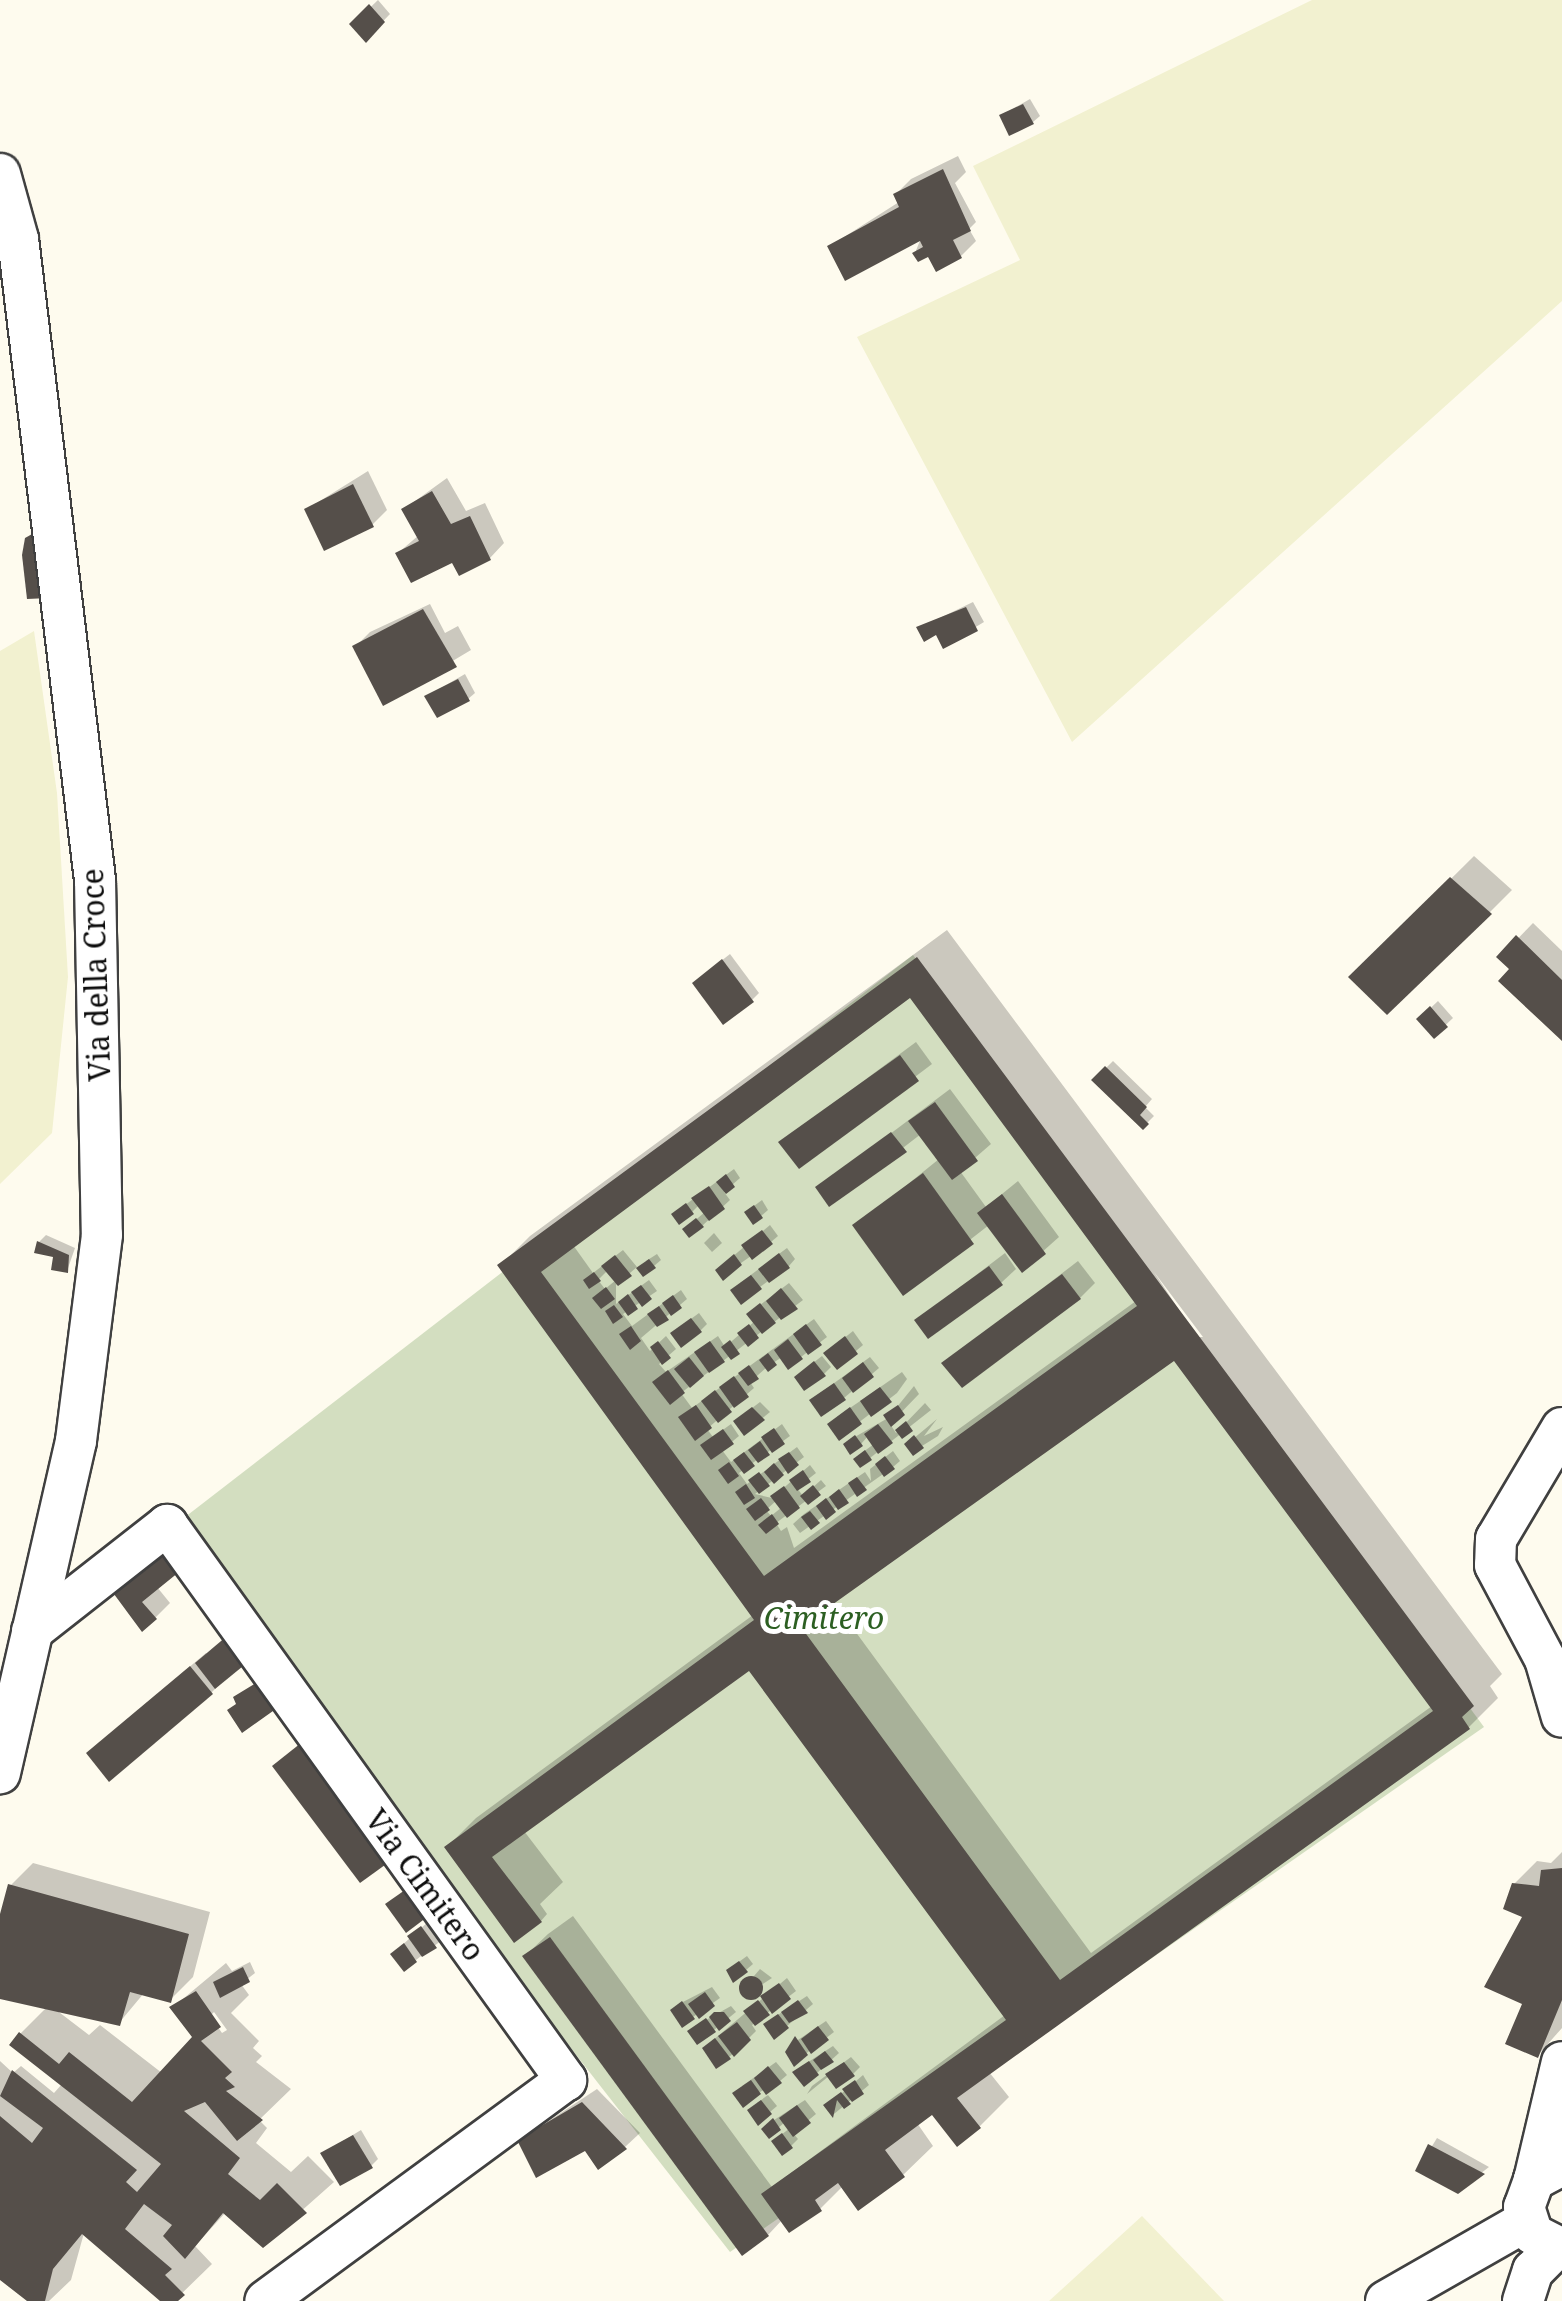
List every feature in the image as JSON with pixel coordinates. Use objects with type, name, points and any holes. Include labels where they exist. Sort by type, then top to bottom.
[{"type":"street","name":"Via della Croce","points":[[0,174],[18,239],[96,880],[102,1235],[76,1441],[0,1773]]},
{"type":"street","points":[[1562,1428],[1496,1538],[1494,1565],[1545,1659],[1562,1717]]},
{"type":"street","name":"Via Cimitero","points":[[32,1632],[167,1525],[566,2080],[265,2301]]},
{"type":"street","points":[[1523,2301],[1533,2272],[1559,2249],[1526,2221],[1526,2192],[1548,2172],[1562,2062]]},
{"type":"street","points":[[1386,2301],[1526,2221]]},
{"type":"green space","points":[[1312,0],[1562,0],[1562,301],[1072,742],[857,337],[1020,260],[973,166]]},
{"type":"green space","points":[[34,631],[57,793],[68,977],[52,1133],[0,1184],[0,651]]},
{"type":"green space","name":"Cimitero","points":[[913,955],[1484,1727],[730,2252],[167,1531]]},
{"type":"green space","points":[[1142,2216],[1224,2301],[1049,2301]]},
{"type":"building","points":[[369,4],[385,22],[366,43],[349,24]]},
{"type":"building","points":[[1023,104],[1034,124],[1009,136],[999,115]]},
{"type":"building","points":[[943,169],[971,231],[953,240],[962,258],[936,272],[928,257],[918,262],[912,253],[923,247],[920,241],[845,281],[827,246],[899,207],[893,194]]},
{"type":"building","points":[[353,484],[374,527],[324,551],[304,509]]},
{"type":"building","points":[[432,491],[451,524],[470,516],[491,560],[459,576],[452,563],[411,583],[395,553],[419,541],[401,509]]},
{"type":"building","points":[[34,533],[49,598],[27,599],[22,555],[25,538]]},
{"type":"building","points":[[966,607],[978,631],[943,649],[936,635],[924,642],[916,627]]},
{"type":"building","points":[[423,609],[457,667],[383,706],[352,646]]},
{"type":"building","points":[[458,679],[470,701],[437,718],[424,696]]},
{"type":"building","points":[[1450,877],[1492,914],[1387,1015],[1348,977]]},
{"type":"building","points":[[1516,935],[1562,980],[1562,1041],[1498,981],[1509,969],[1496,957]]},
{"type":"building","points":[[917,957],[1474,1706],[1462,1717],[1470,1729],[957,2098],[981,2128],[957,2147],[932,2115],[885,2150],[905,2177],[858,2211],[838,2183],[815,2200],[822,2211],[789,2233],[761,2194],[1006,2020],[749,1671],[492,1857],[542,1922],[514,1943],[444,1847],[754,1620],[497,1265]],"holes":[[[910,998],[1137,1306],[764,1576],[541,1272]],[[1174,1361],[1433,1711],[1060,1980],[801,1627]]]},
{"type":"building","points":[[722,959],[754,1002],[723,1025],[692,983]]},
{"type":"building","points":[[1430,1006],[1448,1027],[1434,1039],[1416,1019]]},
{"type":"building","points":[[900,1055],[919,1081],[799,1169],[778,1142]]},
{"type":"building","points":[[1105,1066],[1147,1107],[1140,1115],[1149,1124],[1143,1130],[1091,1080]]},
{"type":"building","points":[[935,1102],[978,1161],[952,1180],[908,1121]]},
{"type":"building","points":[[891,1132],[907,1152],[829,1207],[815,1187]]},
{"type":"building","points":[[923,1173],[974,1244],[903,1296],[852,1225]]},
{"type":"building","points":[[726,1174],[735,1187],[726,1194],[716,1182]]},
{"type":"building","points":[[709,1186],[725,1209],[709,1221],[691,1198]]},
{"type":"building","points":[[1002,1194],[1046,1254],[1022,1273],[977,1213]]},
{"type":"building","points":[[686,1203],[694,1214],[679,1225],[671,1214]]},
{"type":"building","points":[[754,1205],[763,1218],[753,1225],[744,1212]]},
{"type":"building","points":[[696,1218],[704,1227],[689,1238],[682,1229]]},
{"type":"building","points":[[762,1230],[773,1244],[752,1260],[741,1245]]},
{"type":"building","points":[[37,1241],[69,1255],[68,1273],[51,1270],[53,1257],[34,1253]]},
{"type":"building","points":[[779,1253],[790,1268],[769,1283],[758,1269]]},
{"type":"building","points":[[734,1254],[742,1265],[723,1281],[715,1270]]},
{"type":"building","points":[[615,1255],[632,1276],[618,1286],[601,1266]]},
{"type":"building","points":[[649,1259],[656,1268],[643,1277],[636,1268]]},
{"type":"building","points":[[989,1266],[1003,1285],[928,1339],[914,1320]]},
{"type":"building","points":[[594,1272],[601,1281],[589,1289],[583,1280]]},
{"type":"building","points":[[1062,1274],[1081,1299],[962,1388],[941,1363]]},
{"type":"building","points":[[751,1275],[762,1289],[741,1305],[730,1290]]},
{"type":"building","points":[[641,1285],[652,1299],[642,1307],[631,1292]]},
{"type":"building","points":[[606,1287],[615,1299],[601,1309],[592,1298]]},
{"type":"building","points":[[781,1288],[798,1309],[781,1320],[766,1301]]},
{"type":"building","points":[[628,1294],[638,1309],[628,1316],[618,1302]]},
{"type":"building","points":[[673,1295],[682,1308],[671,1316],[662,1303]]},
{"type":"building","points":[[760,1303],[776,1323],[762,1334],[746,1314]]},
{"type":"building","points":[[614,1305],[623,1317],[613,1324],[605,1311]]},
{"type":"building","points":[[659,1306],[669,1320],[657,1327],[647,1314]]},
{"type":"building","points":[[691,1318],[702,1332],[681,1348],[670,1333]]},
{"type":"building","points":[[749,1324],[759,1338],[748,1347],[737,1333]]},
{"type":"building","points":[[806,1324],[822,1345],[808,1355],[793,1334]]},
{"type":"building","points":[[631,1326],[641,1341],[630,1350],[619,1334]]},
{"type":"building","points":[[845,1336],[858,1354],[837,1370],[823,1353]]},
{"type":"building","points":[[788,1339],[803,1359],[788,1370],[774,1350]]},
{"type":"building","points":[[730,1340],[740,1354],[731,1360],[721,1347]]},
{"type":"building","points":[[658,1341],[671,1358],[662,1365],[650,1347]]},
{"type":"building","points":[[710,1341],[725,1362],[709,1373],[694,1352]]},
{"type":"building","points":[[768,1353],[777,1365],[768,1372],[759,1360]]},
{"type":"building","points":[[689,1357],[704,1376],[690,1388],[674,1369]]},
{"type":"building","points":[[814,1361],[826,1376],[804,1391],[794,1377]]},
{"type":"building","points":[[863,1362],[874,1377],[853,1393],[842,1378]]},
{"type":"building","points":[[749,1365],[759,1379],[748,1386],[738,1373]]},
{"type":"building","points":[[668,1370],[685,1393],[670,1405],[652,1382]]},
{"type":"building","points":[[734,1376],[749,1397],[734,1408],[719,1387]]},
{"type":"building","points":[[834,1383],[846,1400],[821,1417],[809,1400]]},
{"type":"building","points":[[880,1387],[892,1402],[871,1417],[860,1401]]},
{"type":"building","points":[[715,1390],[732,1412],[718,1423],[701,1401]]},
{"type":"building","points":[[696,1405],[712,1428],[695,1441],[678,1417]]},
{"type":"building","points":[[898,1405],[905,1415],[891,1427],[883,1415]]},
{"type":"building","points":[[752,1407],[765,1420],[744,1436],[733,1421]]},
{"type":"building","points":[[850,1407],[862,1424],[839,1441],[827,1424]]},
{"type":"building","points":[[906,1421],[913,1431],[902,1439],[895,1430]]},
{"type":"building","points":[[878,1424],[893,1443],[878,1454],[864,1434]]},
{"type":"building","points":[[774,1428],[785,1444],[772,1453],[761,1437]]},
{"type":"building","points":[[723,1429],[734,1444],[711,1460],[700,1445]]},
{"type":"building","points":[[855,1435],[863,1446],[850,1455],[843,1444]]},
{"type":"building","points":[[914,1435],[924,1448],[913,1456],[904,1444]]},
{"type":"building","points":[[760,1441],[770,1455],[758,1463],[748,1450]]},
{"type":"building","points":[[865,1450],[872,1460],[860,1468],[853,1459]]},
{"type":"building","points":[[744,1452],[755,1466],[744,1474],[733,1460]]},
{"type":"building","points":[[789,1452],[799,1465],[788,1474],[778,1459]]},
{"type":"building","points":[[885,1456],[895,1469],[884,1477],[875,1464]]},
{"type":"building","points":[[729,1462],[739,1476],[728,1484],[718,1470]]},
{"type":"building","points":[[774,1463],[784,1475],[774,1484],[764,1472]]},
{"type":"building","points":[[803,1470],[811,1482],[797,1491],[789,1480]]},
{"type":"building","points":[[759,1472],[770,1486],[759,1494],[748,1480]]},
{"type":"building","points":[[857,1477],[867,1490],[857,1497],[848,1483]]},
{"type":"building","points":[[746,1484],[755,1498],[744,1505],[735,1492]]},
{"type":"building","points":[[813,1485],[821,1495],[808,1505],[800,1496]]},
{"type":"building","points":[[784,1486],[800,1508],[787,1518],[770,1496]]},
{"type":"building","points":[[839,1489],[849,1503],[838,1510],[829,1497]]},
{"type":"building","points":[[761,1498],[770,1510],[755,1521],[746,1509]]},
{"type":"building","points":[[826,1498],[836,1512],[826,1520],[816,1506]]},
{"type":"building","points":[[810,1511],[820,1523],[811,1530],[801,1517]]},
{"type":"building","points":[[772,1514],[779,1524],[766,1534],[758,1525]]},
{"type":"building","points":[[163,1550],[179,1572],[142,1602],[157,1619],[142,1632],[111,1590]]},
{"type":"building","points":[[227,1636],[248,1662],[215,1689],[195,1663]]},
{"type":"building","points":[[190,1666],[213,1694],[109,1782],[86,1753]]},
{"type":"building","points":[[261,1680],[280,1706],[242,1733],[227,1710],[236,1704],[233,1697]]},
{"type":"building","points":[[306,1739],[396,1857],[360,1883],[272,1766]]},
{"type":"building","points":[[1562,1868],[1562,2000],[1538,2058],[1505,2044],[1522,2004],[1484,1987],[1522,1917],[1503,1909],[1512,1883],[1539,1886],[1541,1870]]},
{"type":"building","points":[[415,1883],[435,1911],[406,1933],[385,1904]]},
{"type":"building","points":[[8,1884],[189,1934],[171,2003],[130,1992],[120,2026],[0,1999],[0,1914]]},
{"type":"building","points":[[421,1926],[437,1948],[422,1957],[407,1936]]},
{"type":"building","points":[[550,1937],[769,2236],[742,2256],[522,1956]]},
{"type":"building","points":[[404,1943],[417,1962],[404,1972],[390,1954]]},
{"type":"building","points":[[739,1961],[748,1972],[733,1983],[726,1970]]},
{"type":"building","points":[[243,1967],[250,1982],[220,1998],[213,1982]]},
{"type":"building","points":[[751,1976],[760,1979],[760,1997],[751,2000],[742,1997],[739,1988],[742,1979]]},
{"type":"building","points":[[779,1983],[791,1999],[772,2014],[760,1996]]},
{"type":"building","points":[[196,1991],[221,2027],[201,2041],[232,2072],[225,2078],[235,2087],[226,2091],[263,2120],[237,2141],[205,2102],[184,2111],[240,2158],[228,2174],[260,2200],[277,2183],[307,2213],[263,2248],[223,2213],[185,2259],[163,2236],[172,2225],[144,2204],[125,2229],[172,2269],[165,2275],[185,2295],[178,2301],[160,2301],[82,2234],[53,2269],[45,2301],[27,2301],[0,2280],[0,2116],[32,2143],[43,2128],[0,2096],[12,2070],[137,2170],[126,2182],[137,2192],[161,2164],[9,2045],[19,2032],[59,2064],[69,2052],[132,2102],[192,2037],[169,2007]]},
{"type":"building","points":[[705,1992],[715,2006],[699,2019],[688,2004]]},
{"type":"building","points":[[758,2000],[770,2015],[755,2026],[743,2011]]},
{"type":"building","points":[[798,2000],[808,2013],[789,2023],[781,2012]]},
{"type":"building","points":[[682,2001],[695,2019],[682,2028],[670,2010]]},
{"type":"building","points":[[714,2012],[724,2012],[731,2021],[719,2031],[709,2017]]},
{"type":"building","points":[[778,2014],[789,2028],[774,2040],[763,2024]]},
{"type":"building","points":[[706,2018],[716,2032],[697,2045],[687,2031]]},
{"type":"building","points":[[737,2022],[751,2040],[734,2057],[718,2036]]},
{"type":"building","points":[[818,2026],[829,2040],[811,2054],[801,2039]]},
{"type":"building","points":[[795,2036],[808,2055],[794,2067],[785,2052]]},
{"type":"building","points":[[715,2038],[731,2059],[716,2069],[702,2048]]},
{"type":"building","points":[[825,2051],[834,2062],[821,2070],[813,2060]]},
{"type":"building","points":[[809,2061],[819,2075],[804,2087],[792,2072]]},
{"type":"building","points":[[844,2062],[855,2076],[836,2089],[825,2074]]},
{"type":"building","points":[[768,2066],[782,2083],[766,2095],[754,2078]]},
{"type":"building","points":[[751,2080],[761,2094],[743,2108],[732,2093]]},
{"type":"building","points":[[855,2080],[864,2094],[852,2102],[842,2089]]},
{"type":"building","points":[[841,2092],[851,2104],[844,2109],[837,2100],[833,2118],[823,2105]]},
{"type":"building","points":[[761,2100],[772,2114],[758,2126],[747,2110]]},
{"type":"building","points":[[582,2102],[627,2149],[598,2170],[585,2151],[536,2178],[517,2140]]},
{"type":"building","points":[[797,2105],[811,2123],[793,2137],[779,2118]]},
{"type":"building","points":[[773,2118],[781,2130],[769,2139],[761,2129]]},
{"type":"building","points":[[782,2133],[793,2148],[782,2156],[771,2141]]},
{"type":"building","points":[[353,2135],[373,2168],[340,2186],[320,2153]]},
{"type":"building","points":[[1428,2144],[1485,2174],[1458,2194],[1415,2171]]}]
